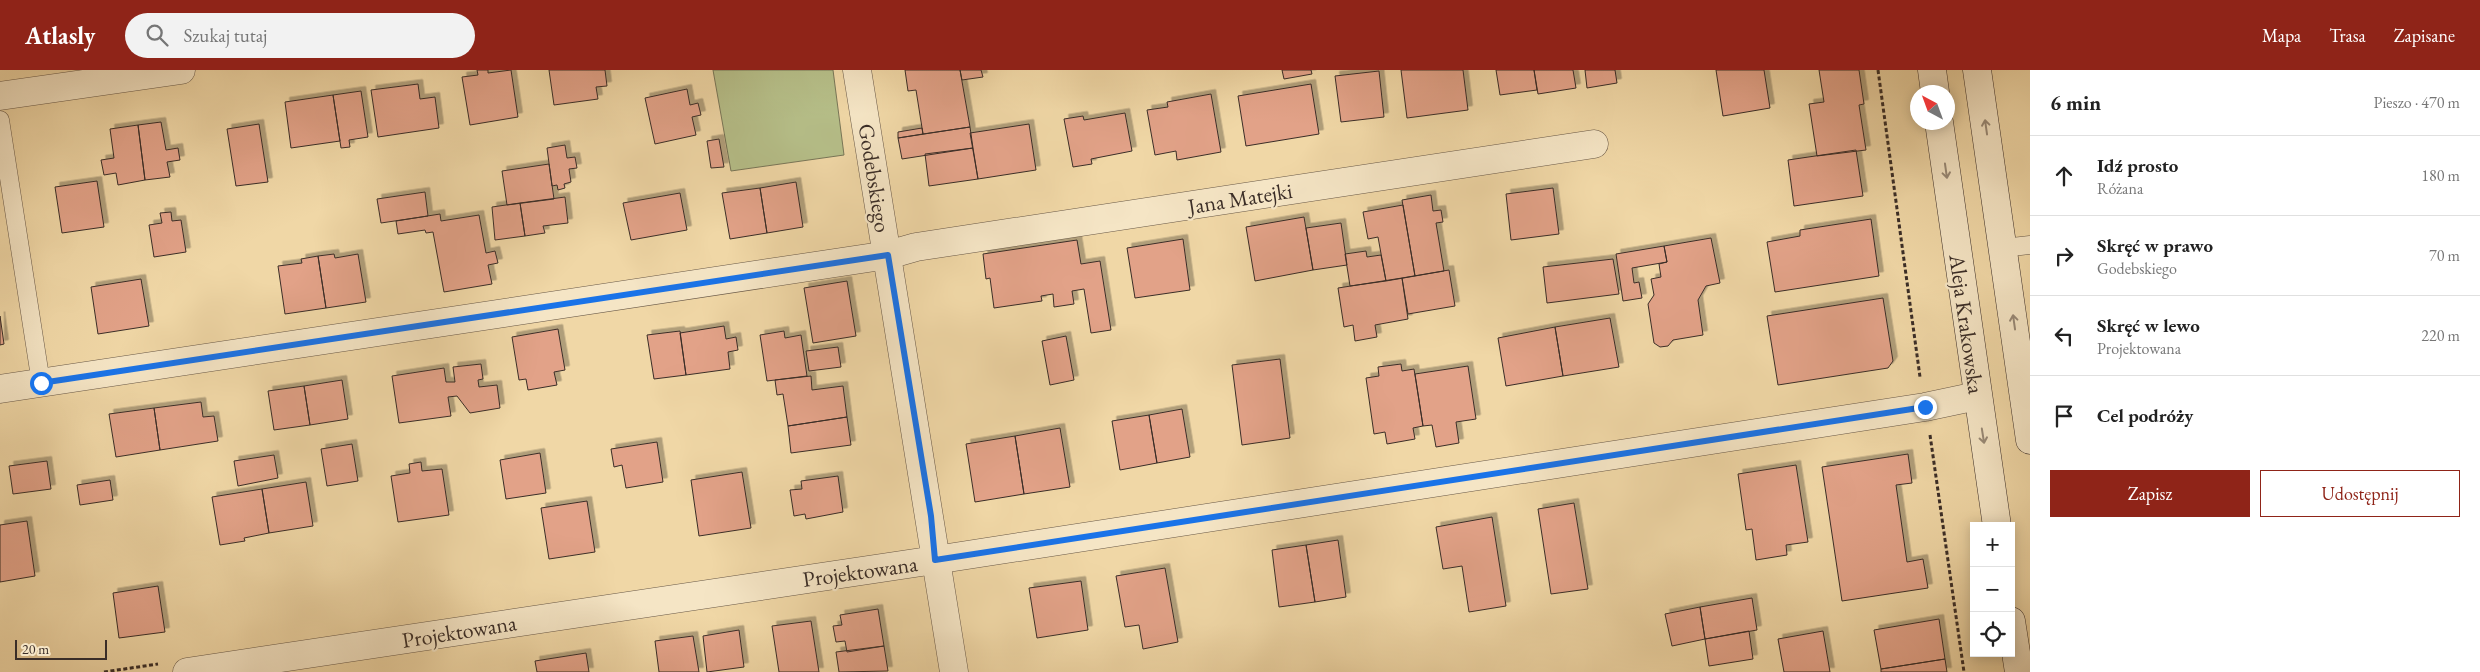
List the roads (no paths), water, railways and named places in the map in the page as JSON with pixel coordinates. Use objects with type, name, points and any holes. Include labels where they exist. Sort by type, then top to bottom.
[{"type":"street","points":[[0,96],[181,70]]},
{"type":"street","name":"Godebskiego","points":[[857,70],[931,516],[935,560],[954,672]]},
{"type":"street","points":[[1932,70],[1934,85]]},
{"type":"street","name":"Aleja Krakowska","points":[[1977,70],[2030,440]]},
{"type":"street","name":"Aleja Krakowska","points":[[1940,130],[1995,522]]},
{"type":"street","name":"Jana Matejki","points":[[0,389],[888,255],[916,247],[1594,144]]},
{"type":"street","name":"Projektowana","points":[[187,672],[935,560],[1925,407],[1977,396]]},
{"type":"street","points":[[2015,646],[2019,672]]},
{"type":"lane","points":[[0,120],[41,383]]},
{"type":"lane","points":[[2003,248],[2030,244]]}]
